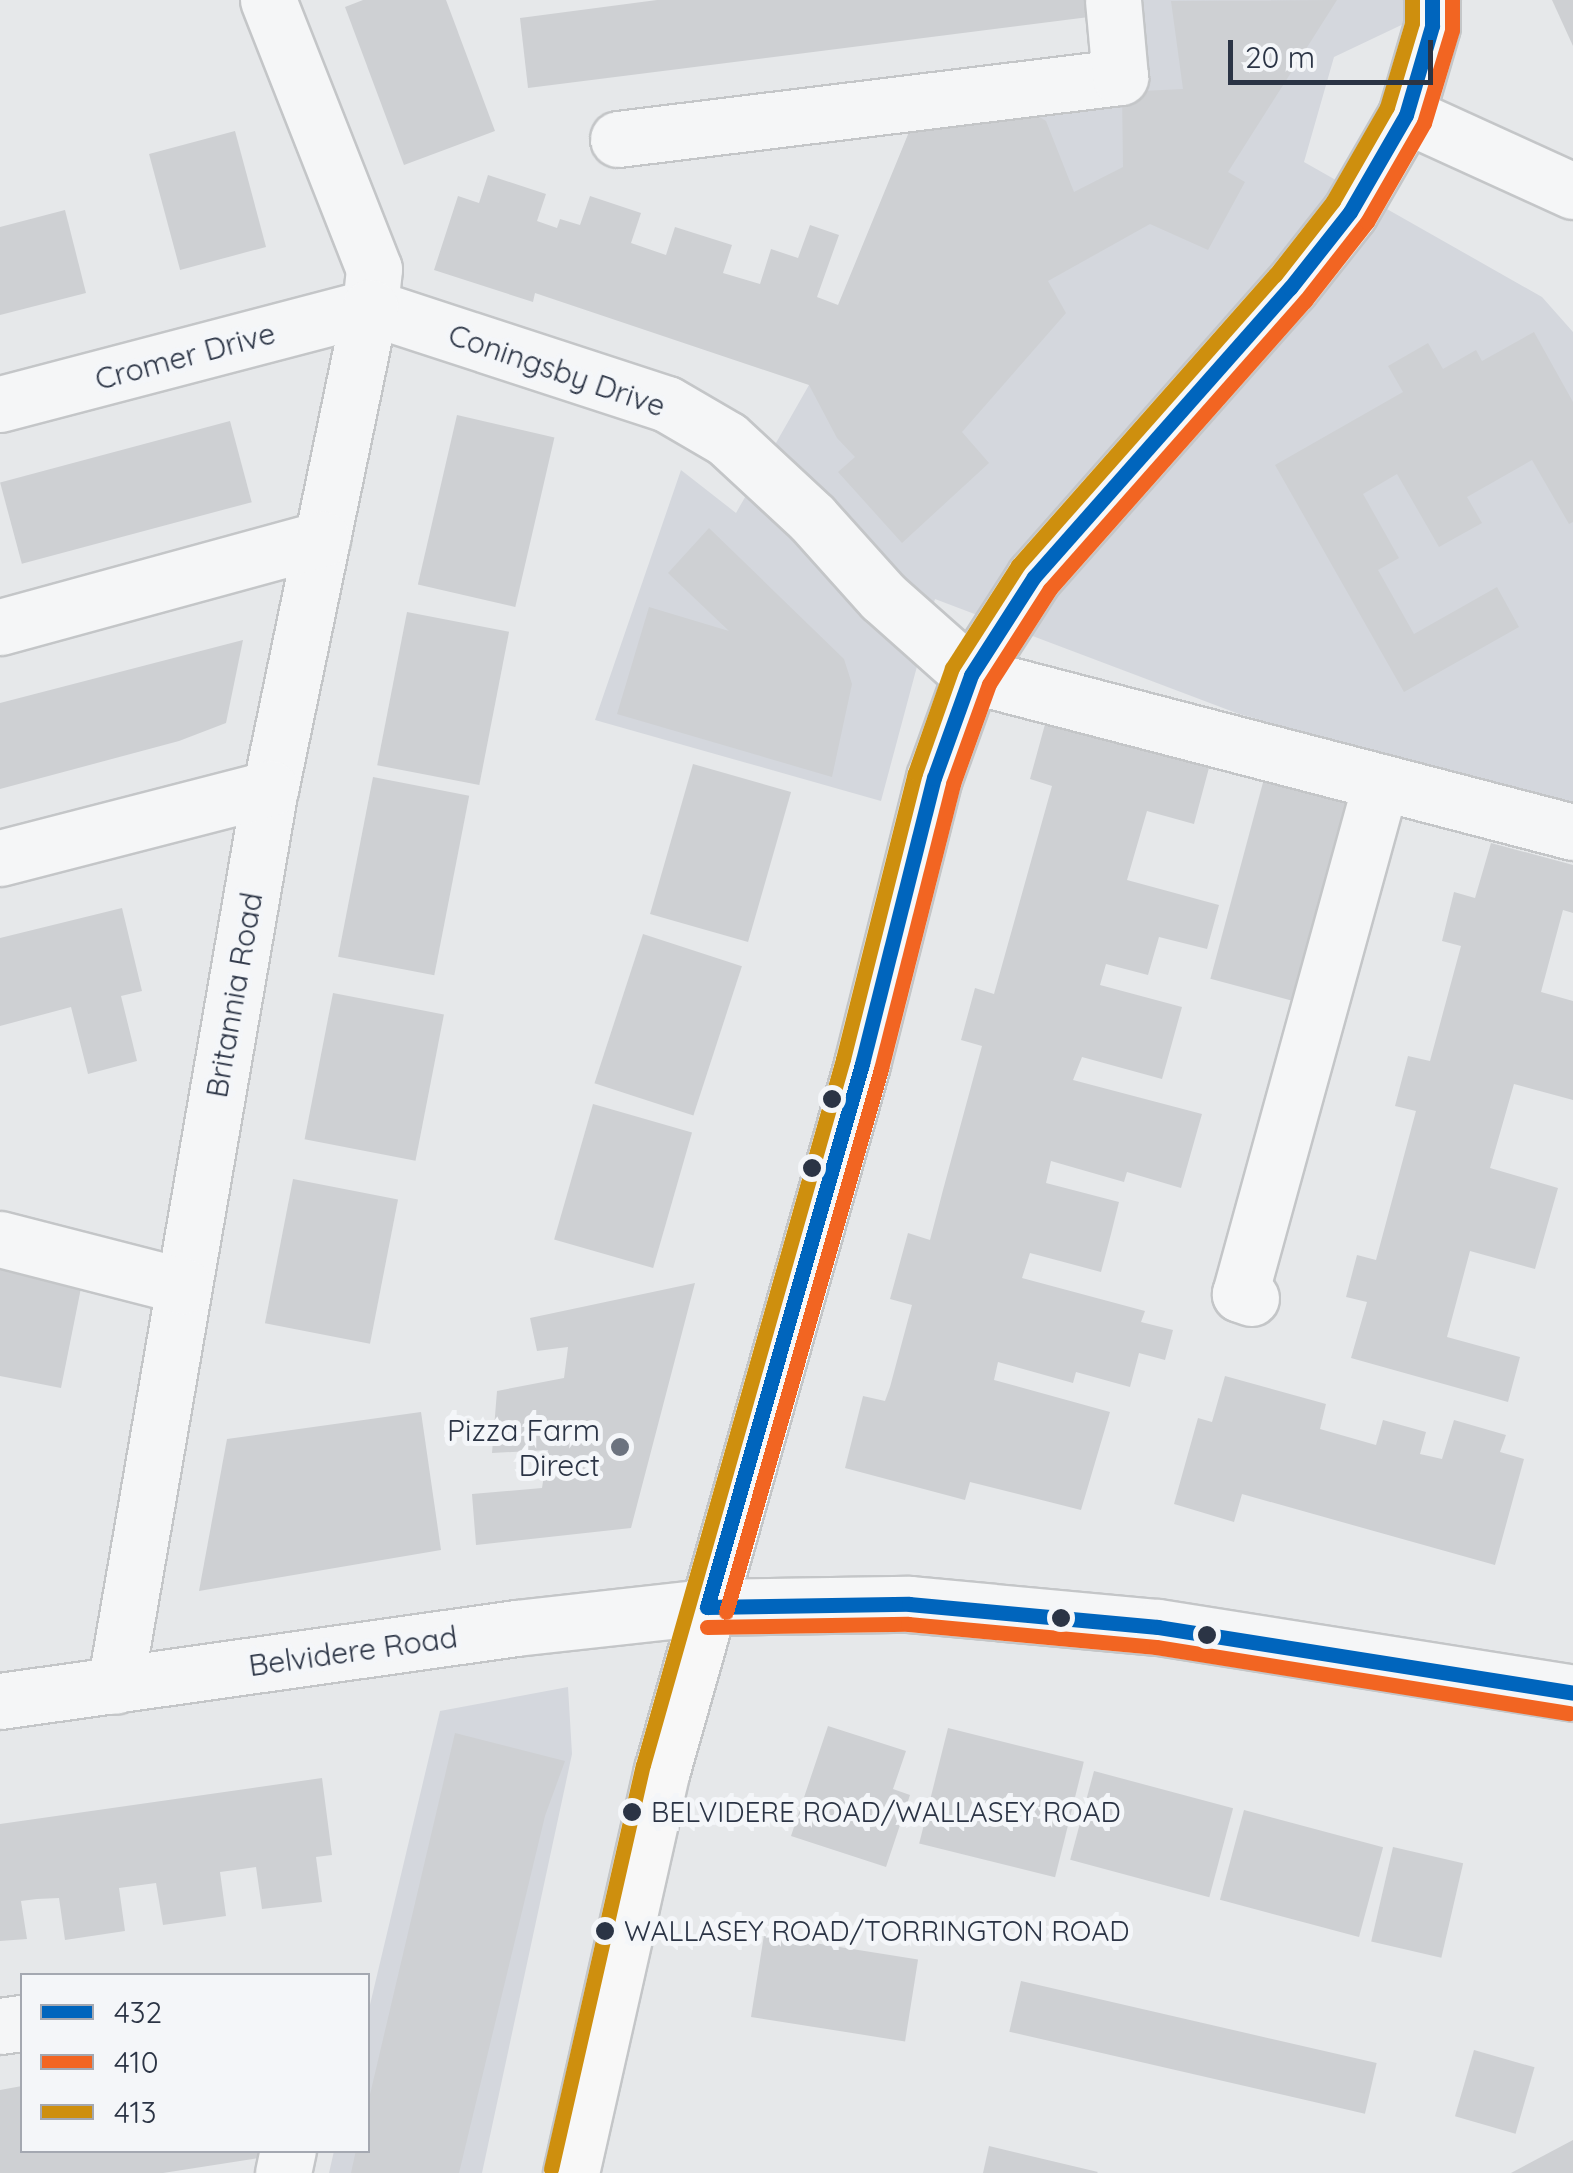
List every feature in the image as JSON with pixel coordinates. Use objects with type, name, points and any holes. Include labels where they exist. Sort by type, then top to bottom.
[{"type":"main road","points":[[571,2173],[662,1770],[862,1064],[934,778],[971,675],[1034,577],[1277,302],[1350,212],[1406,114],[1440,4]]},
{"type":"street","points":[[268,0],[374,269],[370,307]]},
{"type":"street","points":[[618,139],[1120,77],[1112,0]]},
{"type":"street","points":[[1406,114],[1573,189]]},
{"type":"street","name":"Cromer Drive","points":[[0,404],[370,307]]},
{"type":"street","name":"Britannia Road","points":[[115,1686],[270,788],[370,307]]},
{"type":"street","name":"Coningsby Drive","points":[[370,307],[666,404],[727,439],[812,518],[883,597],[971,675]]},
{"type":"street","points":[[0,627],[322,539]]},
{"type":"street","points":[[971,675],[1573,832]]},
{"type":"street","points":[[1252,1298],[1240,1294],[1380,782]]},
{"type":"street","points":[[0,858],[270,788]]},
{"type":"street","points":[[0,1239],[184,1286]]},
{"type":"street","name":"Belvidere Road","points":[[0,1701],[516,1628],[707,1607],[909,1604],[1158,1627],[1573,1693]]},
{"type":"shaded area","points":[[1113,0],[1454,0],[1334,57],[1304,162],[1542,297],[1573,332],[1573,807],[1239,714],[935,599],[881,801],[595,720],[681,470],[736,513],[809,385],[916,115],[1119,77]]},
{"type":"shaded area","points":[[568,1687],[572,1754],[482,2173],[329,2173],[334,2153],[370,2153],[370,2005],[440,1711]]},
{"type":"building","points":[[363,0],[446,0],[495,131],[404,165],[345,7]]},
{"type":"building","points":[[657,0],[1086,0],[1089,17],[528,88],[520,18]]},
{"type":"building","points":[[1337,0],[1228,172],[1245,182],[1208,250],[1150,224],[1048,281],[1066,313],[962,432],[989,463],[902,543],[838,472],[855,457],[837,438],[809,385],[535,293],[533,302],[434,270],[458,196],[479,203],[488,175],[546,194],[537,221],[557,228],[560,219],[580,225],[590,196],[641,213],[631,243],[666,255],[675,227],[732,245],[723,273],[760,284],[771,249],[798,258],[810,225],[839,235],[817,297],[838,305],[916,115],[1017,103],[1046,121],[1074,192],[1123,167],[1122,92],[1183,89],[1171,1]]},
{"type":"building","points":[[1552,0],[1573,0],[1573,46]]},
{"type":"building","points":[[235,131],[266,247],[180,270],[149,154]]},
{"type":"building","points":[[65,210],[86,293],[0,315],[0,227]]},
{"type":"building","points":[[1534,332],[1573,402],[1573,522],[1569,524],[1532,460],[1467,497],[1482,523],[1439,547],[1397,474],[1363,494],[1399,558],[1378,570],[1414,634],[1497,587],[1519,627],[1404,692],[1275,465],[1403,392],[1388,366],[1428,343],[1443,369],[1476,350],[1482,361]]},
{"type":"building","points":[[457,415],[554,437],[515,607],[418,585]]},
{"type":"building","points":[[230,421],[252,502],[22,564],[0,483]]},
{"type":"building","points":[[709,528],[844,659],[852,684],[832,777],[617,714],[649,607],[729,631],[668,573]]},
{"type":"building","points":[[407,612],[509,632],[479,785],[377,765]]},
{"type":"building","points":[[243,640],[226,723],[179,741],[0,789],[0,703]]},
{"type":"building","points":[[1047,717],[1210,764],[1194,824],[1147,811],[1127,880],[1219,905],[1207,949],[1159,937],[1148,975],[1106,964],[1100,985],[1182,1007],[1162,1079],[1082,1057],[1073,1080],[1202,1114],[1181,1188],[1127,1172],[1124,1182],[1051,1161],[1046,1183],[1119,1202],[1101,1272],[1030,1253],[1022,1278],[1145,1311],[1141,1322],[1173,1330],[1165,1360],[1139,1353],[1130,1387],[1076,1372],[1073,1383],[998,1362],[994,1380],[1110,1412],[1081,1510],[970,1482],[965,1500],[845,1468],[863,1396],[885,1401],[912,1305],[890,1299],[908,1233],[930,1240],[982,1046],[961,1040],[975,988],[994,994],[1052,786],[1030,779]]},
{"type":"building","points":[[693,764],[791,792],[748,942],[650,914]]},
{"type":"building","points":[[1265,775],[1367,802],[1313,1006],[1210,979]]},
{"type":"building","points":[[373,777],[469,796],[434,975],[338,957]]},
{"type":"building","points":[[1491,843],[1573,865],[1573,913],[1563,910],[1541,992],[1573,1001],[1573,1100],[1514,1084],[1490,1168],[1558,1188],[1535,1269],[1470,1251],[1447,1337],[1520,1357],[1508,1402],[1351,1358],[1367,1302],[1346,1297],[1357,1255],[1376,1260],[1416,1111],[1395,1106],[1408,1056],[1430,1061],[1461,946],[1442,941],[1454,892],[1475,898]]},
{"type":"building","points":[[122,908],[142,991],[121,996],[137,1061],[88,1074],[71,1007],[0,1026],[0,938]]},
{"type":"building","points":[[643,934],[742,966],[693,1115],[594,1083]]},
{"type":"building","points":[[333,993],[444,1015],[415,1161],[305,1139]]},
{"type":"building","points":[[593,1104],[692,1132],[653,1268],[554,1240]]},
{"type":"building","points":[[293,1179],[398,1199],[370,1344],[265,1323]]},
{"type":"building","points":[[0,1263],[83,1278],[61,1388],[0,1376]]},
{"type":"building","points":[[695,1283],[631,1528],[476,1545],[472,1494],[542,1488],[548,1450],[492,1453],[497,1391],[564,1378],[568,1347],[537,1351],[530,1318]]},
{"type":"building","points":[[1225,1376],[1326,1404],[1320,1429],[1376,1445],[1383,1420],[1426,1432],[1420,1454],[1442,1459],[1454,1420],[1506,1435],[1500,1452],[1524,1459],[1495,1565],[1242,1494],[1234,1522],[1174,1504],[1198,1418],[1212,1422]]},
{"type":"building","points":[[421,1412],[441,1550],[199,1591],[227,1439]]},
{"type":"building","points":[[828,1726],[906,1751],[893,1789],[910,1795],[886,1867],[791,1836]]},
{"type":"building","points":[[948,1728],[1084,1762],[1055,1877],[919,1843]]},
{"type":"building","points":[[455,1733],[565,1761],[545,1816],[459,2173],[351,2173],[355,2153],[370,2153],[370,2094]]},
{"type":"building","points":[[1094,1771],[1233,1808],[1209,1897],[1070,1860]]},
{"type":"building","points":[[322,1778],[332,1855],[316,1857],[322,1902],[262,1909],[256,1867],[220,1872],[226,1916],[163,1925],[156,1883],[119,1888],[125,1931],[65,1940],[59,1898],[37,1899],[21,1901],[27,1939],[0,1941],[0,1824]]},
{"type":"building","points":[[1244,1810],[1383,1847],[1359,1937],[1220,1900]]},
{"type":"building","points":[[1393,1847],[1463,1863],[1441,1958],[1371,1942]]},
{"type":"building","points":[[764,1935],[918,1959],[905,2041],[751,2017]]},
{"type":"building","points":[[1021,1981],[1377,2063],[1365,2114],[1009,2032]]},
{"type":"building","points":[[1474,2050],[1535,2067],[1516,2134],[1455,2116]]},
{"type":"building","points":[[20,2086],[20,2153],[265,2153],[266,2157],[163,2173],[0,2173],[0,2090]]},
{"type":"building","points":[[1573,2140],[1573,2173],[1511,2173]]},
{"type":"building","points":[[989,2146],[1098,2172],[983,2173]]},
{"type":"transit line","name":"413","points":[[551,2169],[643,1765],[843,1059],[915,773],[952,668],[1018,565],[1275,275],[1333,201],[1387,107],[1412,23],[1412,0]]},
{"type":"transit line","name":"432","points":[[707,1607],[862,1064],[934,778],[971,675],[1034,577],[1290,288],[1350,212],[1406,115],[1432,26],[1432,0]]},
{"type":"transit line","name":"410","points":[[726,1612],[881,1069],[953,784],[989,684],[1050,589],[1305,301],[1367,222],[1424,123],[1452,30],[1452,0]]},
{"type":"transit line","name":"432","points":[[707,1607],[909,1604],[1158,1627],[1573,1693]]},
{"type":"transit line","name":"410","points":[[707,1627],[908,1624],[1156,1647],[1570,1713]]},
{"type":"place","name":"Pizza Farm Direct","points":[[620,1447]]},
{"type":"place","name":"BELVIDERE ROAD/WALLASEY ROAD","points":[[632,1812]]},
{"type":"place","name":"WALLASEY ROAD/TORRINGTON ROAD","points":[[605,1931]]}]
